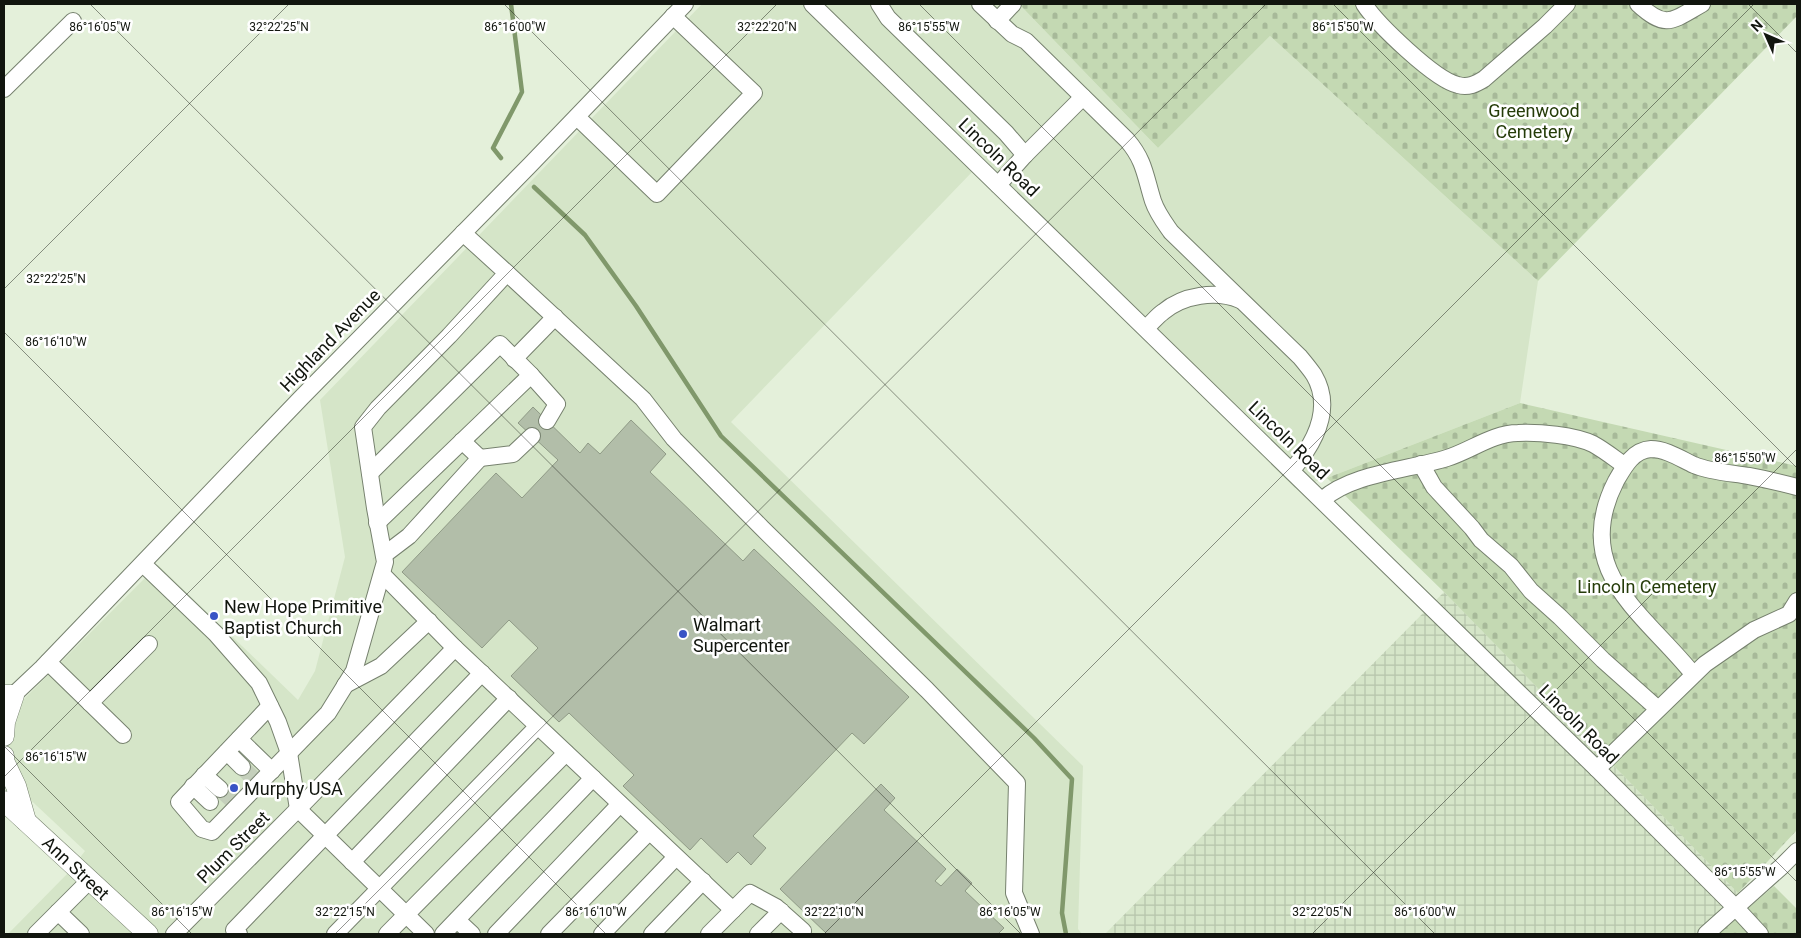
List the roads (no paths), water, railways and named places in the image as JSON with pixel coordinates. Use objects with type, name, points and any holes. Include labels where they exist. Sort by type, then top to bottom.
[{"type":"main road","points":[[4,736],[7,698]]},
{"type":"main road","points":[[4,756],[4,761],[16,786],[26,821]]},
{"type":"main road","name":"Ann Street","points":[[4,801],[148,934]]},
{"type":"street","name":"Highland Avenue","points":[[7,698],[48,662],[308,391],[510,186],[685,4]]},
{"type":"street","name":"Lincoln Road","points":[[812,4],[1597,769],[1760,934]]},
{"type":"street","points":[[878,4],[888,18],[1006,133],[1025,155]]},
{"type":"street","points":[[980,4],[1012,34],[1026,41],[1134,149],[1146,173],[1153,202],[1162,220],[1171,232],[1300,357],[1314,375],[1322,403],[1319,429],[1304,456],[1292,470]]},
{"type":"street","points":[[997,20],[1013,4]]},
{"type":"street","points":[[1364,4],[1376,19],[1423,64],[1450,83],[1467,86],[1477,84],[1484,79],[1545,26],[1567,4]]},
{"type":"street","points":[[1638,4],[1651,15],[1660,20],[1668,21],[1702,4]]},
{"type":"street","points":[[577,117],[657,194],[754,93],[673,16]]},
{"type":"street","points":[[4,89],[73,21]]},
{"type":"street","points":[[998,185],[1083,97]]},
{"type":"street","points":[[463,233],[643,399],[674,439],[927,690],[1017,783],[1014,893],[1031,934]]},
{"type":"street","points":[[270,706],[179,802],[202,829],[212,832],[229,800],[252,776],[272,771],[328,713],[354,671],[385,562],[377,523],[363,426],[507,273]]},
{"type":"street","points":[[1146,328],[1162,312],[1186,300],[1212,295],[1228,296],[1240,300]]},
{"type":"street","points":[[514,359],[555,318]]},
{"type":"street","points":[[370,473],[500,344],[557,404],[547,421]]},
{"type":"street","points":[[377,523],[531,375]]},
{"type":"street","points":[[1322,500],[1336,489],[1447,458],[1502,435],[1516,432],[1577,439],[1592,444],[1624,465]]},
{"type":"street","points":[[384,555],[409,536],[480,458],[513,454],[532,436]]},
{"type":"street","points":[[462,441],[480,458]]},
{"type":"street","points":[[1693,674],[1674,650],[1630,606],[1609,572],[1602,532],[1604,514],[1611,492],[1624,465],[1636,454],[1652,449],[1666,452],[1696,466],[1752,476],[1797,487]]},
{"type":"street","points":[[1420,464],[1434,487],[1481,540],[1511,566],[1531,591],[1603,660],[1658,709]]},
{"type":"street","points":[[143,564],[216,634],[259,683],[289,753],[298,809],[426,934]]},
{"type":"street","points":[[382,574],[455,648],[733,910]]},
{"type":"street","points":[[1597,769],[1693,674],[1727,647],[1794,609]]},
{"type":"street","points":[[345,685],[382,666],[429,621]]},
{"type":"street","points":[[90,703],[149,644]]},
{"type":"street","name":"Plum Street","points":[[174,934],[455,648]]},
{"type":"street","points":[[48,662],[123,735]]},
{"type":"street","points":[[239,934],[234,930],[482,672]]},
{"type":"street","points":[[352,862],[509,698]]},
{"type":"street","points":[[335,934],[538,726]]},
{"type":"street","points":[[239,739],[272,771]]},
{"type":"street","points":[[227,752],[252,776]]},
{"type":"street","points":[[387,934],[566,752]]},
{"type":"street","points":[[203,776],[229,800]]},
{"type":"street","points":[[203,776],[229,800]]},
{"type":"street","points":[[443,934],[593,778]]},
{"type":"street","points":[[496,934],[620,804]]},
{"type":"street","points":[[549,934],[649,832]]},
{"type":"street","points":[[1706,934],[1797,850]]},
{"type":"street","points":[[602,934],[676,857]]},
{"type":"street","points":[[36,934],[90,880]]},
{"type":"street","points":[[652,934],[703,881]]},
{"type":"street","points":[[709,934],[750,893],[781,911],[804,933]]},
{"type":"street","points":[[758,934],[781,911]]},
{"type":"street","points":[[58,912],[81,934]]},
{"type":"street","points":[[457,920],[472,934]]},
{"type":"waterway","points":[[501,158],[493,148],[522,92],[511,4]]},
{"type":"waterway","points":[[534,187],[585,235],[636,306],[721,436],[1034,738],[1072,779],[1062,913],[1066,934]]},
{"type":"tunnel","points":[[242,767],[253,778]]},
{"type":"tunnel","points":[[220,789],[232,800]]},
{"type":"place","name":"New Hope Primitive Baptist Church","points":[[214,616]]},
{"type":"place","name":"Walmart Supercenter","points":[[683,634]]},
{"type":"place","name":"Murphy USA","points":[[234,788]]},
{"type":"park label","name":"Greenwood Cemetery","points":[[1534,120]]},
{"type":"park label","name":"Lincoln Cemetery","points":[[1647,586]]}]
